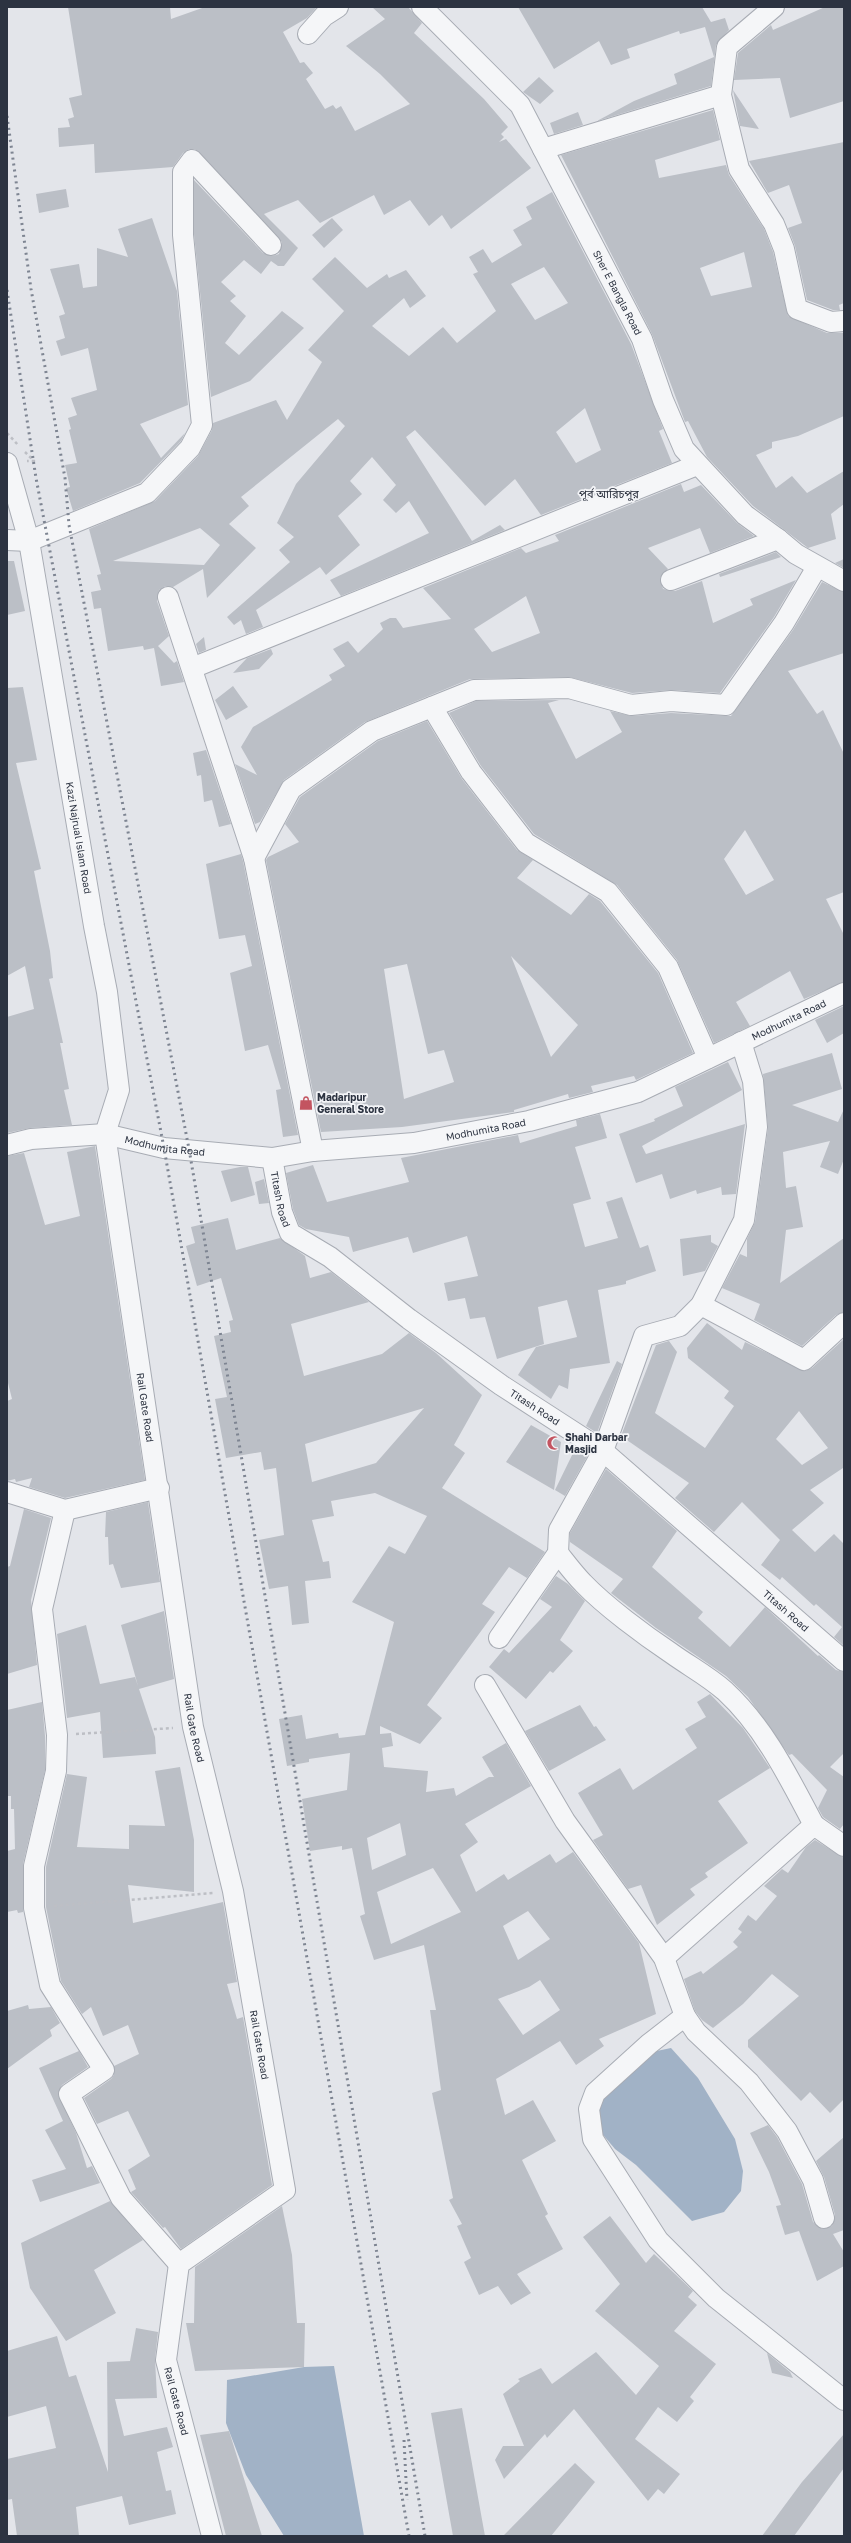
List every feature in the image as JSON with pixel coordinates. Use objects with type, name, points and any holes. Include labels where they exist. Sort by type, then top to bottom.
[{"type":"street","points":[[308,34],[324,16],[338,7]]},
{"type":"street","name":"Sher E Bangla Road","points":[[422,7],[520,105],[642,339],[676,432],[684,449],[745,516],[778,539],[796,554],[844,581]]},
{"type":"street","points":[[774,7],[728,47],[721,96],[739,169],[774,224],[784,249],[797,309],[831,322],[844,321]]},
{"type":"street","points":[[543,149],[721,96]]},
{"type":"street","points":[[7,540],[29,541],[147,493],[190,448],[202,426],[183,235],[183,172],[192,160],[271,245]]},
{"type":"street","name":"Kazi Najrual Islam Road","points":[[7,463],[29,541],[94,926],[107,992],[119,1090],[105,1134]]},
{"type":"street","points":[[192,668],[411,582],[544,524],[697,465]]},
{"type":"street","points":[[671,580],[778,539]]},
{"type":"street","points":[[254,858],[291,789],[372,731],[474,690],[569,688],[631,705],[670,701],[726,705],[784,623],[817,567]]},
{"type":"street","points":[[168,597],[254,858],[313,1151]]},
{"type":"street","points":[[432,707],[470,772],[526,843],[608,892],[668,967],[708,1058]]},
{"type":"street","name":"Modhumita Road","points":[[7,1145],[31,1138],[105,1134],[164,1148],[272,1158],[313,1151],[414,1143],[529,1121],[638,1092],[844,993]]},
{"type":"street","points":[[499,1638],[558,1552],[559,1530],[603,1451],[644,1336],[680,1326],[701,1305],[744,1220],[757,1127],[753,1081],[741,1042]]},
{"type":"street","name":"Rail Gate Road","points":[[105,1134],[159,1488],[193,1727],[233,1891],[285,2190],[179,2264],[166,2360],[212,2536]]},
{"type":"street","name":"Titash Road","points":[[272,1158],[282,1212],[290,1233],[330,1257],[409,1319],[501,1385],[603,1451],[844,1661]]},
{"type":"street","points":[[701,1305],[804,1360],[841,1333]]},
{"type":"street","points":[[7,1492],[65,1510],[159,1488]]},
{"type":"street","points":[[65,1510],[42,1609],[56,1735],[56,1771],[34,1866],[34,1908],[50,1985],[104,2070],[69,2094],[121,2198],[179,2264]]},
{"type":"street","points":[[558,1552],[583,1584],[642,1632],[672,1654],[704,1672],[726,1692],[749,1717],[778,1758],[814,1825],[844,1846]]},
{"type":"street","points":[[485,1685],[565,1821],[664,1958],[685,2016],[696,2032],[749,2082],[787,2131],[813,2180],[824,2218]]},
{"type":"street","points":[[664,1958],[814,1825]]},
{"type":"street","points":[[685,2016],[649,2044],[595,2093],[589,2109],[593,2138],[658,2240],[716,2298],[844,2400]]},
{"type":"path","points":[[56,1735],[193,1727]]},
{"type":"path","points":[[34,1908],[233,1891]]},
{"type":"water","points":[[671,2048],[698,2078],[735,2139],[743,2171],[741,2191],[724,2212],[692,2221],[636,2165],[615,2149],[599,2130],[597,2099],[652,2052]]},
{"type":"water","points":[[334,2366],[364,2536],[284,2536],[246,2475],[226,2423],[227,2380],[304,2367]]},
{"type":"building","points":[[68,7],[170,7],[171,19],[205,7],[317,7],[307,18],[283,32],[300,63],[304,62],[313,73],[306,79],[325,109],[333,105],[336,109],[341,106],[355,131],[410,104],[380,74],[346,46],[385,19],[372,7],[408,7],[422,23],[414,33],[484,99],[508,127],[501,134],[504,137],[499,142],[506,139],[531,168],[451,229],[442,215],[429,226],[410,200],[384,215],[374,195],[320,223],[298,200],[264,214],[298,248],[284,266],[278,266],[271,261],[261,274],[244,260],[221,282],[236,296],[230,301],[246,316],[225,343],[239,355],[282,311],[304,328],[250,381],[211,397],[194,234],[194,180],[263,253],[273,256],[279,254],[282,242],[195,149],[189,149],[183,153],[173,167],[95,173],[94,144],[59,147],[58,128],[70,127],[68,119],[74,117],[69,98],[82,95]]},
{"type":"building","points":[[518,7],[702,7],[711,22],[725,18],[729,30],[716,45],[711,86],[597,121],[634,101],[677,84],[674,74],[714,57],[705,27],[680,34],[679,31],[627,49],[630,58],[611,65],[599,41],[554,69]]},
{"type":"building","points":[[825,7],[844,7],[844,101],[790,118],[780,78],[734,80],[738,53],[771,25],[773,30]]},
{"type":"building","points":[[539,77],[554,91],[540,104],[523,92]]},
{"type":"building","points":[[733,90],[759,129],[740,126]]},
{"type":"building","points":[[713,110],[720,140],[655,160],[659,178],[726,165],[729,175],[764,229],[773,252],[788,316],[827,333],[844,333],[844,416],[798,436],[772,442],[772,448],[756,455],[776,488],[792,476],[807,493],[844,471],[844,504],[831,514],[836,539],[808,548],[753,506],[707,457],[688,421],[685,422],[652,334],[561,155]],"holes":[[[744,252],[752,287],[711,296],[700,268]]]},
{"type":"building","points":[[578,112],[583,125],[554,134],[550,123]]},
{"type":"building","points":[[844,142],[844,303],[839,305],[840,310],[833,310],[807,300],[795,246],[788,228],[802,223],[789,185],[768,193],[749,161]]},
{"type":"building","points":[[66,189],[69,207],[39,213],[36,194]]},
{"type":"building","points":[[552,192],[631,344],[663,429],[659,431],[672,463],[541,515],[515,479],[485,506],[415,430],[406,437],[472,541],[500,525],[505,530],[341,596],[330,580],[429,533],[409,501],[396,513],[383,500],[396,485],[372,457],[350,481],[362,494],[338,516],[360,545],[326,575],[320,567],[256,610],[263,627],[246,634],[241,620],[234,625],[227,617],[290,562],[279,550],[294,537],[277,523],[296,484],[345,426],[338,419],[241,497],[249,506],[229,524],[256,548],[207,598],[203,569],[173,587],[165,586],[159,590],[157,601],[169,636],[158,646],[174,663],[177,661],[184,682],[161,686],[154,648],[144,650],[143,646],[108,651],[101,608],[94,609],[91,592],[101,590],[97,575],[101,574],[89,529],[155,501],[198,456],[212,430],[213,423],[276,400],[287,420],[322,362],[308,350],[344,311],[312,279],[335,257],[367,288],[387,274],[389,278],[406,270],[426,296],[410,308],[404,298],[372,326],[409,356],[443,327],[457,343],[496,311],[473,274],[478,272],[469,257],[483,249],[492,263],[522,245],[513,230],[532,219],[526,207]],"holes":[[[544,267],[568,303],[535,320],[511,284]],[[585,408],[601,450],[576,463],[556,432]],[[200,528],[220,545],[204,565],[113,561]]]},
{"type":"building","points":[[152,218],[177,291],[188,405],[140,424],[161,458],[185,433],[181,441],[140,483],[73,511],[66,488],[70,487],[65,465],[77,463],[69,430],[71,429],[68,418],[77,415],[71,398],[97,390],[88,348],[61,356],[56,341],[65,338],[59,316],[65,314],[50,269],[79,264],[83,288],[97,286],[97,248],[128,257],[118,229]]},
{"type":"building","points":[[332,218],[343,230],[324,248],[312,235]]},
{"type":"building","points":[[681,484],[684,492],[701,485],[737,523],[754,536],[710,553],[700,528],[648,548],[668,569],[660,578],[663,589],[675,591],[702,581],[713,623],[753,605],[750,599],[796,580],[774,617],[720,693],[672,690],[632,693],[569,677],[470,679],[365,722],[284,780],[260,822],[255,824],[235,764],[257,775],[241,747],[253,727],[332,680],[329,675],[345,666],[333,649],[348,641],[358,653],[383,629],[380,623],[390,618],[396,618],[403,628],[451,619],[423,588],[521,548],[526,553],[559,541],[555,535]],"holes":[[[526,596],[540,633],[492,652],[474,629]]]},
{"type":"building","points":[[776,552],[781,557],[720,577],[719,574]]},
{"type":"building","points":[[844,559],[844,568],[835,563]]},
{"type":"building","points":[[7,561],[14,561],[25,611],[7,615]]},
{"type":"building","points":[[822,582],[844,592],[844,653],[788,671],[817,714],[823,710],[844,754],[844,892],[826,899],[844,935],[844,982],[804,999],[790,971],[736,1002],[750,1026],[714,1043],[677,960],[617,885],[534,834],[481,766],[449,713],[476,701],[559,700],[548,703],[576,759],[622,732],[610,711],[632,716],[671,713],[731,716],[793,630]],"holes":[[[745,830],[774,880],[746,895],[724,859]]]},
{"type":"building","points":[[204,637],[206,650],[199,653],[196,644]]},
{"type":"building","points":[[271,649],[273,654],[259,669],[233,673],[247,658]]},
{"type":"building","points":[[233,686],[248,707],[226,720],[215,700]]},
{"type":"building","points":[[23,687],[37,760],[16,763],[41,869],[34,871],[50,951],[53,978],[49,979],[63,1043],[60,1043],[69,1089],[64,1090],[72,1125],[30,1128],[7,1133],[7,1017],[34,1009],[25,966],[7,976],[7,688]]},
{"type":"building","points":[[427,721],[462,779],[517,850],[533,860],[517,878],[571,915],[589,894],[600,901],[658,973],[693,1053],[636,1080],[634,1076],[591,1086],[593,1092],[569,1098],[568,1094],[514,1110],[514,1112],[402,1127],[321,1132],[266,860],[268,857],[299,842],[285,824],[300,797],[378,741]],"holes":[[[511,956],[578,1025],[551,1057]],[[407,964],[428,1054],[444,1050],[454,1082],[404,1099],[384,969]]]},
{"type":"building","points":[[206,750],[231,824],[219,827],[212,800],[204,802],[201,775],[197,776],[193,753]]},
{"type":"building","points":[[241,854],[298,1135],[283,1137],[276,1090],[281,1089],[268,1045],[245,1051],[230,973],[252,966],[245,935],[219,939],[206,864]]},
{"type":"building","points":[[844,1006],[844,1033],[827,1043],[815,1020]]},
{"type":"building","points":[[832,1053],[842,1089],[792,1105],[838,1122],[844,1109],[844,1159],[838,1174],[820,1167],[830,1141],[783,1152],[786,1188],[796,1186],[803,1227],[786,1230],[780,1283],[844,1238],[844,1312],[836,1315],[802,1346],[754,1320],[760,1304],[722,1288],[740,1254],[747,1257],[747,1239],[755,1222],[768,1128],[763,1074]]},
{"type":"building","points":[[728,1062],[742,1090],[642,1146],[646,1154],[745,1124],[736,1194],[722,1195],[721,1187],[697,1194],[696,1190],[670,1199],[662,1174],[636,1183],[619,1134],[655,1121],[654,1119],[683,1106],[675,1087]]},
{"type":"building","points":[[600,1114],[607,1138],[575,1147],[591,1199],[573,1204],[585,1247],[618,1238],[606,1202],[622,1197],[640,1248],[648,1245],[656,1271],[626,1281],[626,1284],[598,1290],[610,1363],[570,1369],[568,1389],[559,1385],[551,1399],[518,1375],[536,1347],[577,1337],[567,1300],[538,1307],[544,1344],[497,1359],[485,1317],[470,1319],[465,1298],[448,1301],[444,1283],[478,1276],[467,1236],[413,1253],[408,1237],[353,1252],[349,1237],[306,1229],[299,1225],[293,1209],[286,1173],[313,1165],[327,1202],[409,1182],[401,1158],[518,1135],[520,1143],[577,1126],[576,1120]]},
{"type":"building","points":[[95,1146],[145,1480],[65,1498],[29,1487],[32,1478],[16,1482],[15,1479],[7,1481],[7,1401],[12,1399],[7,1379],[7,1156],[24,1153],[45,1225],[80,1216],[67,1152]]},
{"type":"building","points":[[248,1167],[255,1195],[231,1202],[221,1171]]},
{"type":"building","points":[[264,1179],[269,1203],[259,1204],[255,1182]]},
{"type":"building","points":[[228,1218],[236,1250],[280,1238],[305,1256],[310,1278],[331,1272],[369,1302],[291,1324],[304,1376],[382,1354],[409,1333],[436,1353],[482,1395],[454,1445],[465,1453],[442,1488],[545,1552],[527,1578],[509,1567],[482,1604],[495,1612],[427,1705],[442,1718],[420,1744],[380,1726],[380,1734],[391,1733],[393,1746],[382,1748],[384,1767],[428,1771],[426,1792],[454,1788],[456,1796],[489,1777],[494,1777],[482,1757],[506,1743],[531,1786],[465,1824],[478,1842],[460,1855],[476,1892],[504,1874],[508,1880],[550,1854],[556,1863],[573,1852],[639,1943],[656,2014],[599,2039],[604,2046],[576,2065],[560,2041],[496,2079],[505,2115],[533,2100],[556,2141],[522,2160],[548,2214],[545,2216],[563,2249],[517,2274],[531,2293],[511,2305],[498,2286],[479,2295],[464,2262],[471,2258],[457,2226],[462,2224],[449,2200],[453,2198],[432,2093],[441,2090],[430,2010],[436,2010],[424,1945],[374,1960],[360,1916],[365,1914],[352,1848],[342,1850],[342,1846],[310,1851],[302,1799],[347,1790],[350,1753],[309,1759],[309,1762],[287,1766],[279,1719],[302,1715],[306,1739],[338,1733],[339,1738],[365,1735],[394,1622],[352,1602],[389,1546],[405,1554],[427,1516],[375,1493],[331,1501],[334,1516],[312,1520],[323,1562],[329,1561],[331,1578],[305,1581],[309,1623],[292,1625],[288,1586],[269,1589],[259,1540],[284,1535],[276,1468],[264,1470],[261,1452],[226,1458],[215,1399],[227,1397],[214,1336],[231,1332],[229,1321],[233,1320],[221,1278],[197,1286],[186,1246],[195,1243],[191,1227]],"holes":[[[424,1408],[376,1463],[312,1482],[305,1444]],[[400,1823],[406,1855],[372,1870],[367,1838]],[[433,1868],[461,1912],[391,1944],[377,1892]],[[528,1911],[550,1939],[518,1960],[503,1926]],[[540,1980],[560,2010],[523,2035],[498,1999],[529,1987]]]},
{"type":"building","points":[[711,1235],[711,1242],[718,1246],[705,1271],[683,1276],[680,1239]]},
{"type":"building","points":[[707,1323],[742,1350],[745,1342],[805,1371],[812,1368],[844,1339],[844,1469],[843,1468],[810,1490],[824,1503],[792,1530],[815,1552],[834,1534],[844,1544],[844,1646],[834,1637],[842,1627],[816,1604],[814,1606],[782,1577],[780,1580],[761,1565],[780,1540],[742,1502],[714,1532],[675,1498],[689,1483],[621,1436],[656,1345],[669,1341],[677,1352],[655,1413],[705,1448],[734,1406],[724,1398],[729,1391],[688,1358],[687,1348]],"holes":[[[799,1411],[828,1448],[802,1465],[776,1439]]]},
{"type":"building","points":[[617,1361],[622,1364],[597,1433],[586,1426]]},
{"type":"building","points":[[531,1425],[561,1442],[554,1490],[506,1462]]},
{"type":"building","points":[[576,1447],[588,1455],[565,1496],[555,1490]]},
{"type":"building","points":[[606,1469],[677,1531],[652,1567],[703,1612],[698,1618],[730,1647],[765,1607],[818,1656],[819,1655],[836,1670],[844,1672],[844,1753],[830,1767],[844,1777],[844,1824],[840,1829],[823,1817],[818,1808],[827,1790],[792,1754],[789,1755],[748,1697],[726,1676],[656,1628],[611,1593],[623,1579],[570,1542],[570,1533]]},
{"type":"building","points":[[148,1502],[160,1582],[121,1588],[113,1564],[109,1565],[108,1537],[105,1537],[106,1512]]},
{"type":"building","points":[[24,1509],[51,1518],[31,1600],[37,1665],[7,1674],[7,1567],[10,1566]]},
{"type":"building","points":[[556,1576],[568,1584],[585,1601],[560,1640],[573,1651],[553,1673],[550,1671],[526,1699],[489,1667],[504,1649],[509,1653],[552,1607],[540,1599]]},
{"type":"building","points":[[164,1611],[174,1679],[139,1689],[155,1737],[156,1754],[103,1758],[100,1712],[67,1718],[57,1634],[86,1625],[100,1684],[135,1677],[138,1686],[121,1625]]},
{"type":"building","points":[[710,1694],[743,1728],[770,1768],[718,1801],[748,1843],[705,1873],[708,1877],[690,1889],[695,1895],[657,1925],[641,1885],[628,1889],[593,1840],[603,1835],[578,1793],[620,1768],[633,1790],[697,1748],[685,1729],[706,1717],[697,1702]]},
{"type":"building","points":[[42,1702],[45,1736],[45,1770],[23,1864],[23,1912],[18,1913],[17,1910],[7,1912],[7,1851],[15,1849],[14,1809],[11,1809],[11,1796],[7,1796],[7,1710]]},
{"type":"building","points":[[580,1705],[594,1727],[596,1726],[606,1740],[549,1771],[525,1731]]},
{"type":"building","points":[[180,1767],[194,1840],[194,1892],[128,1885],[133,1923],[223,1902],[237,1982],[227,1984],[237,2019],[243,2017],[272,2185],[181,2249],[165,2227],[163,2228],[131,2192],[136,2189],[128,2170],[150,2156],[128,2111],[97,2124],[84,2098],[111,2079],[114,2075],[114,2066],[139,2054],[128,2025],[103,2036],[91,2007],[82,2014],[61,1981],[46,1907],[46,1867],[67,1774],[87,1777],[77,1847],[129,1849],[129,1825],[165,1826],[155,1771]]},
{"type":"building","points":[[815,1840],[844,1858],[844,2099],[830,2113],[810,2092],[801,2101],[748,2047],[748,2040],[799,1996],[772,1974],[743,2004],[713,2028],[702,2020],[695,2011],[684,1979],[701,1971],[703,1974],[738,1947],[733,1942],[742,1932],[738,1929],[748,1915],[756,1921],[777,1896],[764,1886],[782,1869],[788,1873],[806,1847]]},
{"type":"building","points":[[28,2005],[29,2009],[51,2007],[60,2023],[50,2030],[52,2036],[7,2069],[7,2011]]},
{"type":"building","points":[[79,2051],[88,2067],[62,2085],[58,2094],[76,2133],[87,2168],[92,2166],[100,2183],[40,2202],[32,2180],[66,2169],[45,2130],[63,2121],[39,2068]]},
{"type":"building","points":[[768,2125],[777,2137],[802,2184],[813,2222],[822,2229],[832,2226],[835,2215],[824,2177],[816,2161],[844,2137],[844,2230],[833,2234],[844,2252],[844,2266],[817,2281],[799,2231],[785,2235],[776,2206],[781,2205],[769,2172],[750,2133]]},
{"type":"building","points":[[110,2201],[143,2240],[94,2270],[116,2313],[66,2341],[30,2288],[21,2243]]},
{"type":"building","points":[[282,2206],[292,2255],[297,2323],[305,2323],[304,2367],[195,2371],[186,2323],[194,2323],[195,2267]]},
{"type":"building","points":[[610,2216],[646,2263],[654,2254],[693,2291],[688,2297],[697,2305],[674,2331],[716,2364],[690,2397],[694,2401],[677,2422],[658,2407],[635,2439],[680,2474],[664,2494],[658,2489],[648,2501],[574,2409],[547,2438],[545,2434],[504,2479],[495,2460],[503,2446],[524,2446],[503,2394],[520,2381],[518,2379],[541,2368],[552,2384],[596,2352],[636,2395],[659,2366],[595,2311],[620,2284],[583,2237]]},
{"type":"building","points":[[136,2328],[158,2332],[155,2359],[157,2398],[115,2399],[124,2436],[167,2427],[173,2447],[157,2452],[166,2491],[171,2490],[176,2514],[129,2525],[122,2496],[76,2507],[79,2536],[17,2536],[12,2499],[7,2500],[7,2459],[56,2448],[46,2406],[7,2417],[7,2351],[57,2336],[69,2377],[76,2375],[108,2472],[107,2362],[130,2361]]},
{"type":"building","points":[[767,2353],[790,2372],[793,2378],[772,2373]]},
{"type":"building","points":[[462,2408],[485,2536],[453,2536],[431,2413]]},
{"type":"building","points":[[229,2431],[262,2536],[226,2536],[200,2435]]},
{"type":"building","points":[[844,2434],[844,2468],[794,2536],[762,2536],[802,2482]]},
{"type":"building","points":[[575,2463],[595,2482],[551,2536],[503,2536]]},
{"type":"railway","points":[[7,116],[31,289],[65,478],[69,525],[189,1149],[425,2536]]},
{"type":"railway","points":[[7,290],[36,478],[164,1148],[409,2536]]},
{"type":"railway","points":[[404,2440],[407,2500]]},
{"type":"place","name":"Madaripur General Store","points":[[306,1103]]},
{"type":"place","name":"Shahi Darbar Masjid","points":[[554,1443]]},
{"type":"district","name":"পূর্ব আরিচপুর","points":[[609,493]]}]
